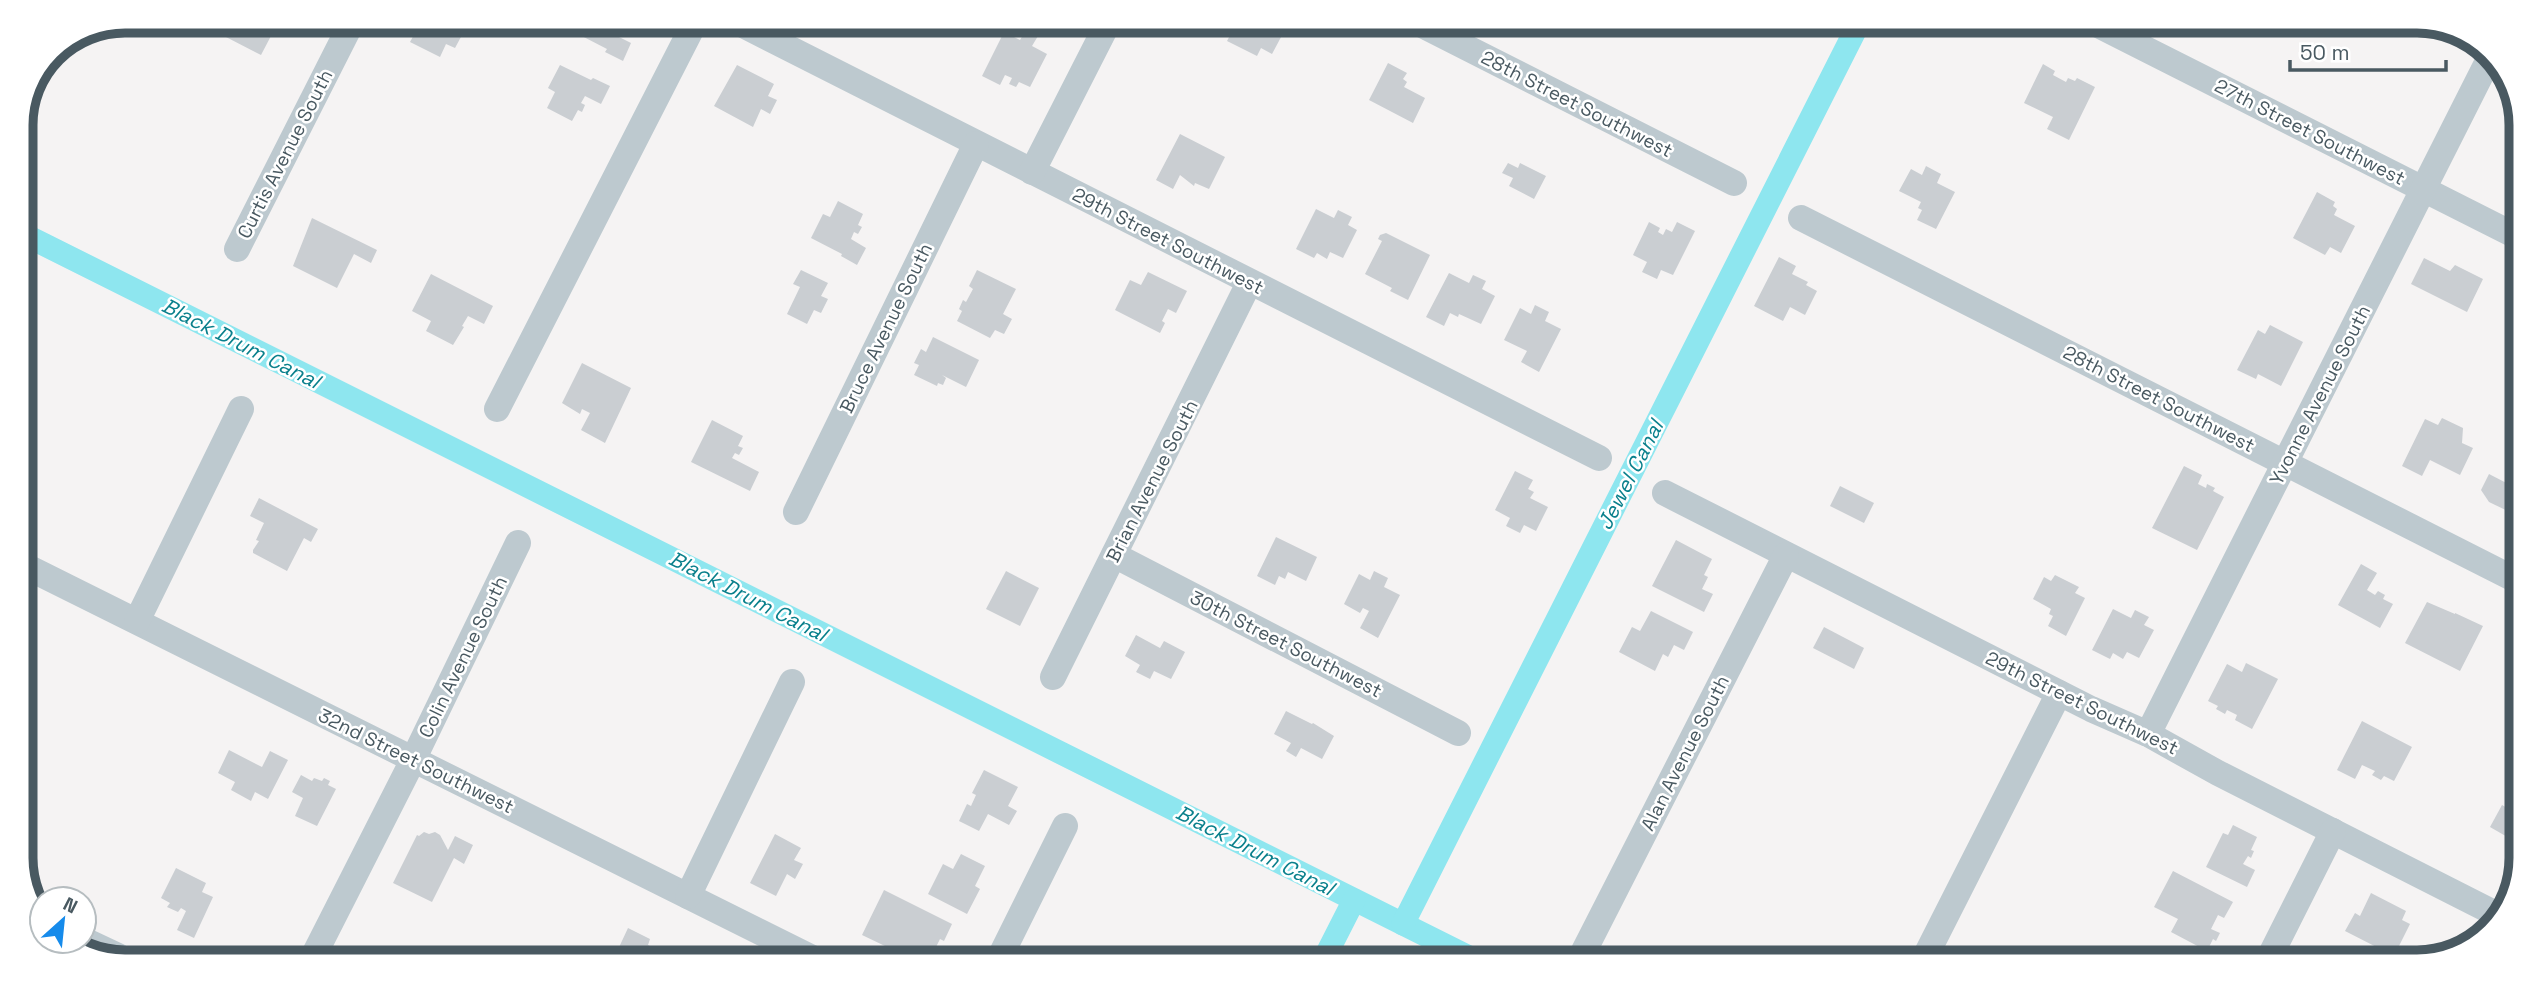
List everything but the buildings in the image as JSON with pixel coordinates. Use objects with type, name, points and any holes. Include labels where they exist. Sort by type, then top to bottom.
[{"type":"street","name":"Curtis Avenue South","points":[[237,249],[346,33]]},
{"type":"street","points":[[497,409],[689,33]]},
{"type":"street","name":"29th Street Southwest","points":[[759,33],[1599,458]]},
{"type":"street","points":[[1032,173],[1103,33]]},
{"type":"street","name":"28th Street Southwest","points":[[1438,33],[1734,183]]},
{"type":"street","name":"27th Street Southwest","points":[[2114,33],[2509,232]]},
{"type":"street","name":"Yvonne Avenue South","points":[[2148,734],[2486,65]]},
{"type":"street","name":"Bruce Avenue South","points":[[796,512],[976,144]]},
{"type":"street","name":"28th Street Southwest","points":[[1801,218],[2509,576]]},
{"type":"street","name":"Brian Avenue South","points":[[1053,677],[1249,283]]},
{"type":"street","points":[[137,621],[241,409]]},
{"type":"street","name":"29th Street Southwest","points":[[1665,493],[2059,693],[2148,734],[2491,912]]},
{"type":"street","name":"Colin Avenue South","points":[[317,950],[413,760],[518,543]]},
{"type":"street","name":"30th Street Southwest","points":[[1114,555],[1458,733]]},
{"type":"street","name":"Alan Avenue South","points":[[1585,950],[1786,555]]},
{"type":"street","name":"32nd Street Southwest","points":[[33,570],[796,950]]},
{"type":"street","points":[[688,896],[792,682]]},
{"type":"street","points":[[1929,950],[2059,693]]},
{"type":"street","points":[[1003,950],[1065,826]]},
{"type":"street","points":[[2273,950],[2333,831]]},
{"type":"waterway","name":"Jewel Canal","points":[[1403,924],[1854,33]]},
{"type":"waterway","name":"Black Drum Canal","points":[[33,239],[1455,950]]},
{"type":"waterway","name":"Jewel Canal","points":[[1329,950],[1354,900]]}]
